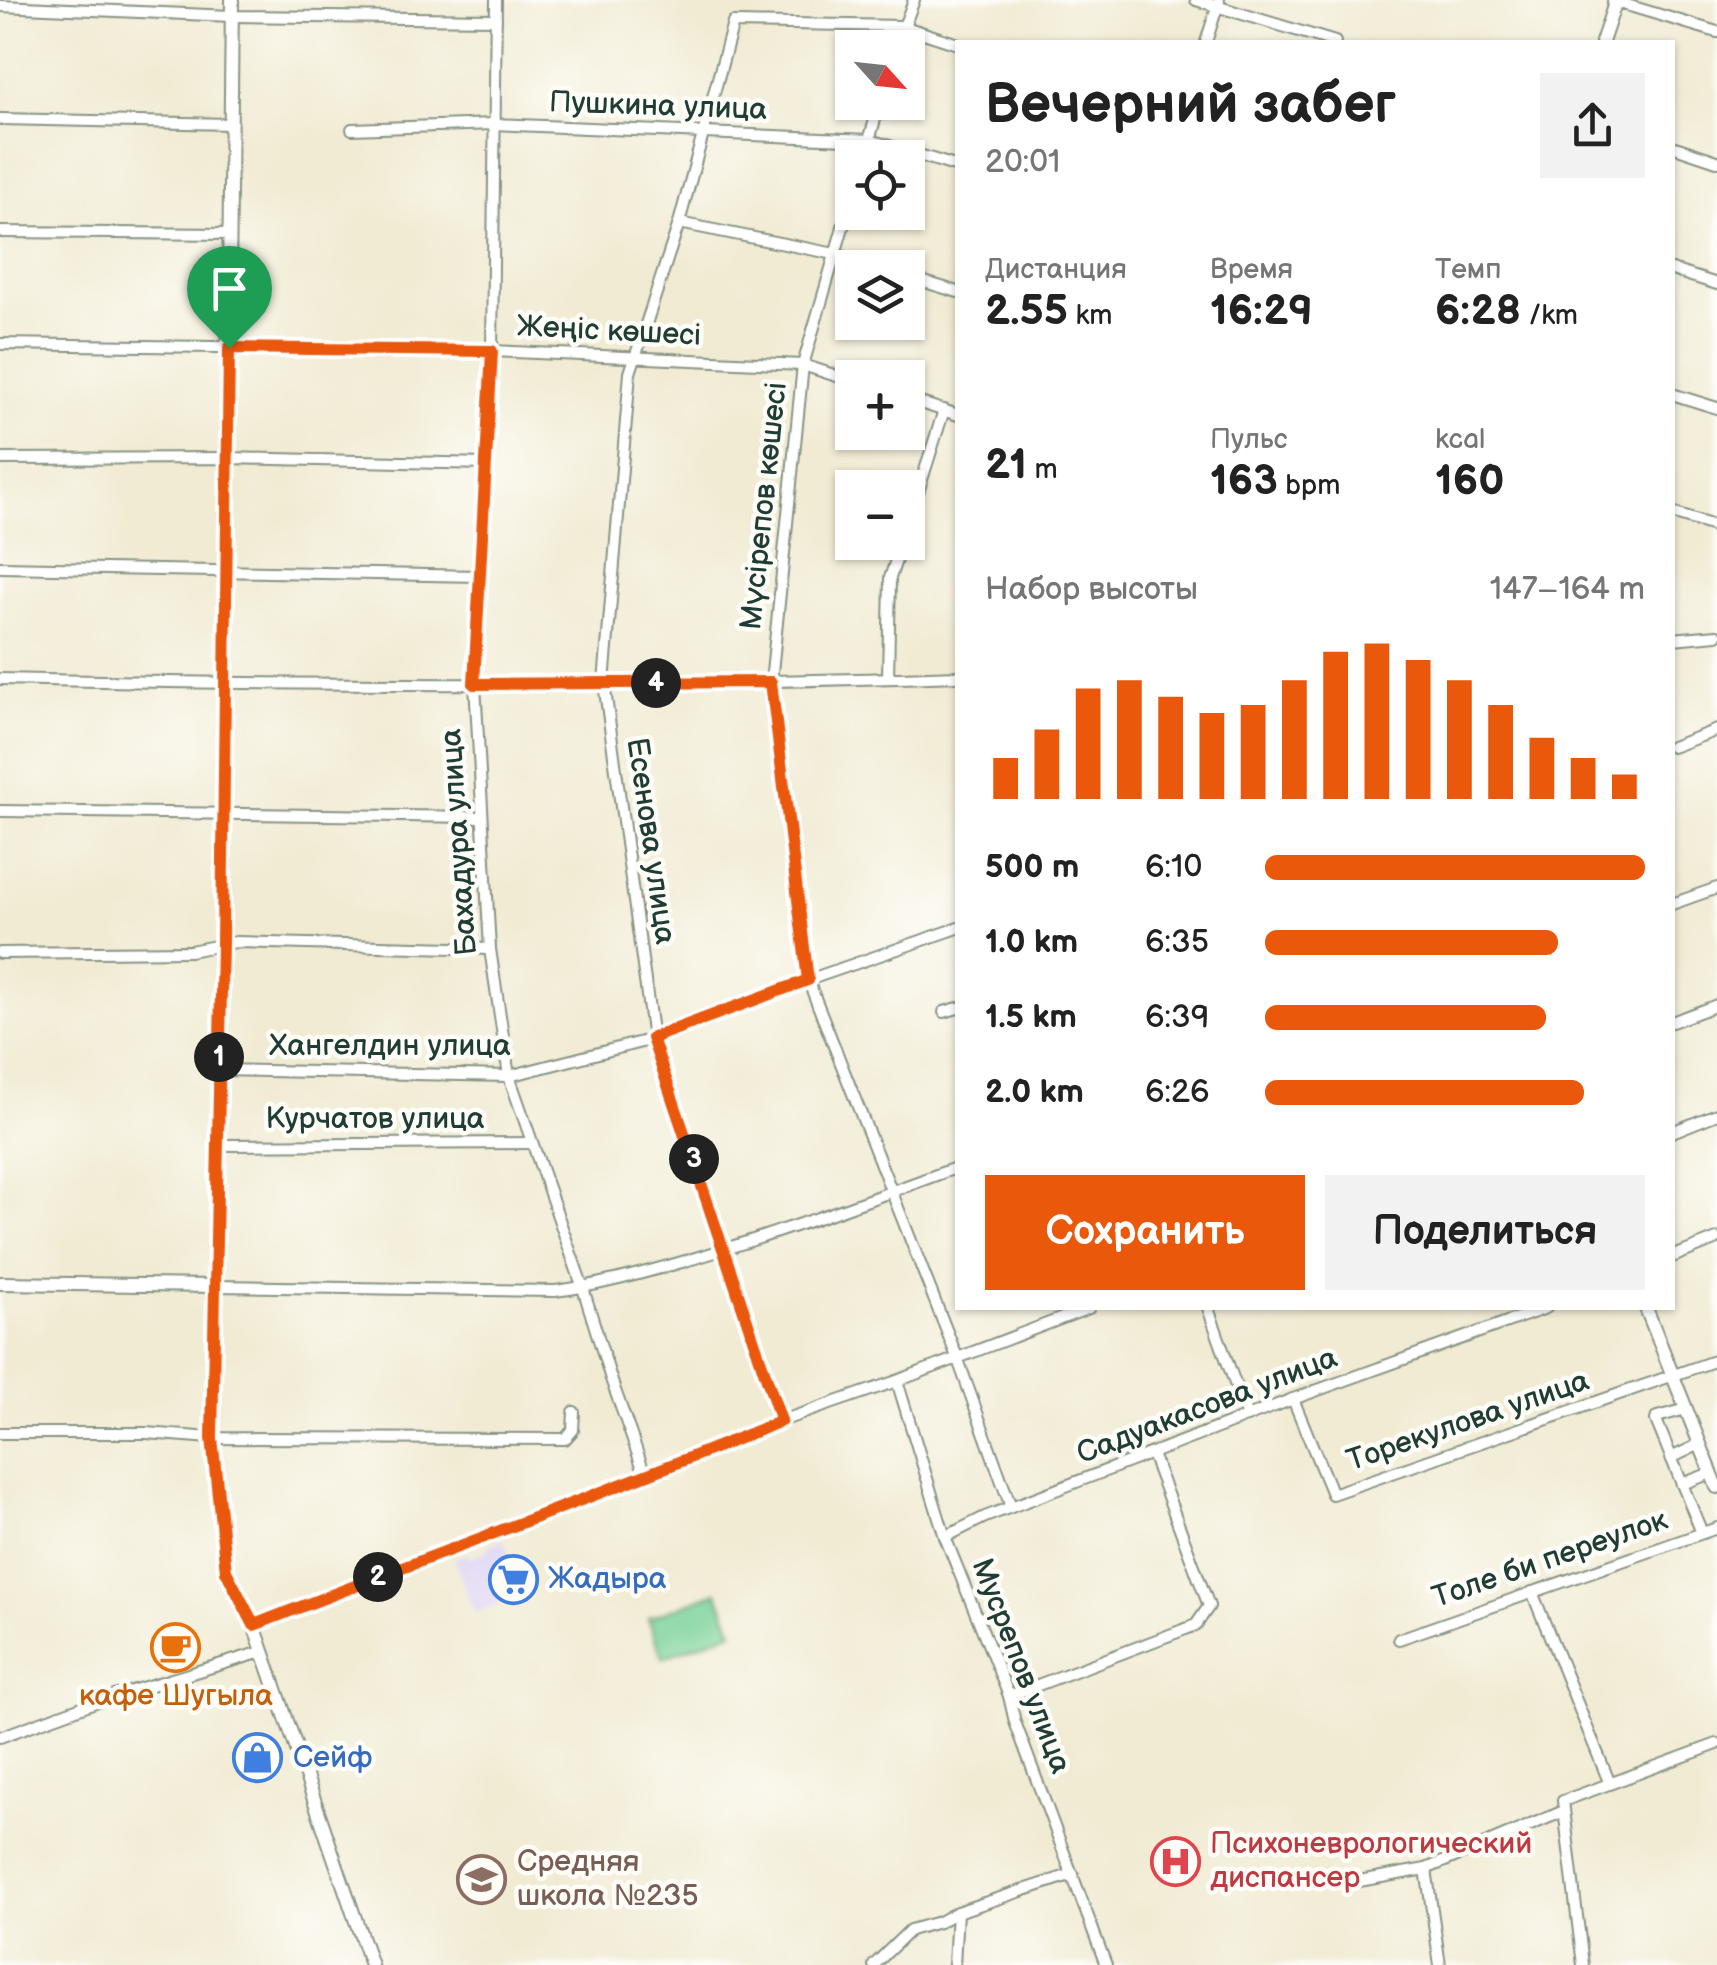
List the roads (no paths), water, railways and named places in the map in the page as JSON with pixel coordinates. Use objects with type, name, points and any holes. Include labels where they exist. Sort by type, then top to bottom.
[{"type":"street","points":[[232,0],[228,571],[212,1438],[226,1571],[254,1625],[371,1965]]},
{"type":"street","name":"Бахадура улица","points":[[496,0],[492,351],[474,684],[490,950],[509,1076],[646,1477]]},
{"type":"street","points":[[901,30],[914,0]]},
{"type":"street","points":[[1196,0],[1218,3],[1329,40]]},
{"type":"street","points":[[1603,40],[1614,1],[1717,32]]},
{"type":"street","points":[[1207,40],[1218,3]]},
{"type":"street","points":[[0,6],[232,16],[496,18]]},
{"type":"street","name":"Есенова улица","points":[[781,1421],[652,1038],[604,684],[630,373],[679,222],[733,23],[902,26]]},
{"type":"street","points":[[902,26],[955,43]]},
{"type":"street","points":[[0,119],[231,124]]},
{"type":"street","points":[[870,140],[875,120]]},
{"type":"street","name":"Пушкина улица","points":[[352,129],[494,124],[870,140]]},
{"type":"street","points":[[1675,147],[1717,161]]},
{"type":"street","name":"Пушкина улица","points":[[925,157],[955,166]]},
{"type":"street","points":[[679,222],[835,254]]},
{"type":"street","points":[[0,232],[230,234]]},
{"type":"street","name":"Мүсірепов көшесі","points":[[835,254],[803,365],[771,682],[808,980],[1012,1507]]},
{"type":"street","points":[[1675,271],[1717,284]]},
{"type":"street","points":[[925,282],[955,291]]},
{"type":"street","name":"Жеңіс көшесі","points":[[0,344],[492,351],[803,365],[835,375]]},
{"type":"street","points":[[1675,395],[1717,408]]},
{"type":"street","points":[[925,404],[955,414]]},
{"type":"street","points":[[925,470],[944,410]]},
{"type":"street","points":[[0,458],[486,464]]},
{"type":"street","points":[[1675,514],[1717,527]]},
{"type":"street","points":[[888,678],[890,578],[896,560]]},
{"type":"street","points":[[0,568],[480,576]]},
{"type":"street","points":[[1675,639],[1717,635]]},
{"type":"street","points":[[0,680],[604,684],[955,676]]},
{"type":"street","points":[[1675,746],[1717,730]]},
{"type":"street","points":[[0,811],[481,817]]},
{"type":"street","points":[[1675,903],[1717,888]]},
{"type":"street","name":"Хангелдин улица","points":[[219,1070],[509,1076],[652,1038],[955,929]]},
{"type":"street","points":[[0,953],[190,950],[236,942],[490,950]]},
{"type":"street","points":[[1675,1021],[1717,1004]]},
{"type":"street","points":[[944,1012],[955,1009]]},
{"type":"street","points":[[1675,1131],[1717,1114]]},
{"type":"street","name":"Курчатов улица","points":[[218,1145],[532,1143]]},
{"type":"street","points":[[0,1283],[555,1291],[583,1288],[724,1250],[955,1168]]},
{"type":"street","points":[[1675,1256],[1717,1239]]},
{"type":"street","points":[[254,1625],[646,1477],[781,1421],[1084,1310]]},
{"type":"street","points":[[1209,1310],[1247,1417]]},
{"type":"street","name":"Садуакасова улица","points":[[945,1537],[1012,1507],[1293,1399],[1540,1310]]},
{"type":"street","points":[[1647,1310],[1717,1487]]},
{"type":"street","name":"Торекулова улица","points":[[1293,1399],[1332,1494],[1717,1360]]},
{"type":"street","name":"Мусрепов улица","points":[[898,1381],[945,1537],[1009,1696],[1015,1722],[1106,1965]]},
{"type":"street","points":[[1686,1408],[1657,1417],[1702,1533]]},
{"type":"street","points":[[0,1432],[146,1433],[212,1438],[565,1439],[573,1430],[574,1412]]},
{"type":"street","points":[[1671,1458],[1700,1444]]},
{"type":"street","points":[[1009,1696],[1196,1625],[1209,1606],[1152,1454]]},
{"type":"street","points":[[1682,1484],[1712,1473]]},
{"type":"street","name":"Толе би переулок","points":[[1399,1638],[1717,1528]]},
{"type":"street","points":[[1532,1592],[1610,1784]]},
{"type":"street","points":[[0,1737],[98,1701],[262,1652]]},
{"type":"street","points":[[1359,1882],[1426,1869],[1610,1784],[1717,1744]]},
{"type":"street","points":[[1564,1806],[1583,1965]]},
{"type":"street","points":[[1426,1869],[1440,1965]]},
{"type":"street","points":[[874,1965],[910,1930],[1073,1874]]},
{"type":"street","points":[[954,1965],[957,1912]]},
{"type":"place","name":"Жадыра","points":[[513,1579]]},
{"type":"place","name":"кафе Шугыла","points":[[176,1647]]},
{"type":"place","name":"Сейф","points":[[258,1758]]},
{"type":"place","name":"Психоневрологический диспансер","points":[[1175,1861]]},
{"type":"place","name":"Средняя школа №235","points":[[482,1879]]}]
